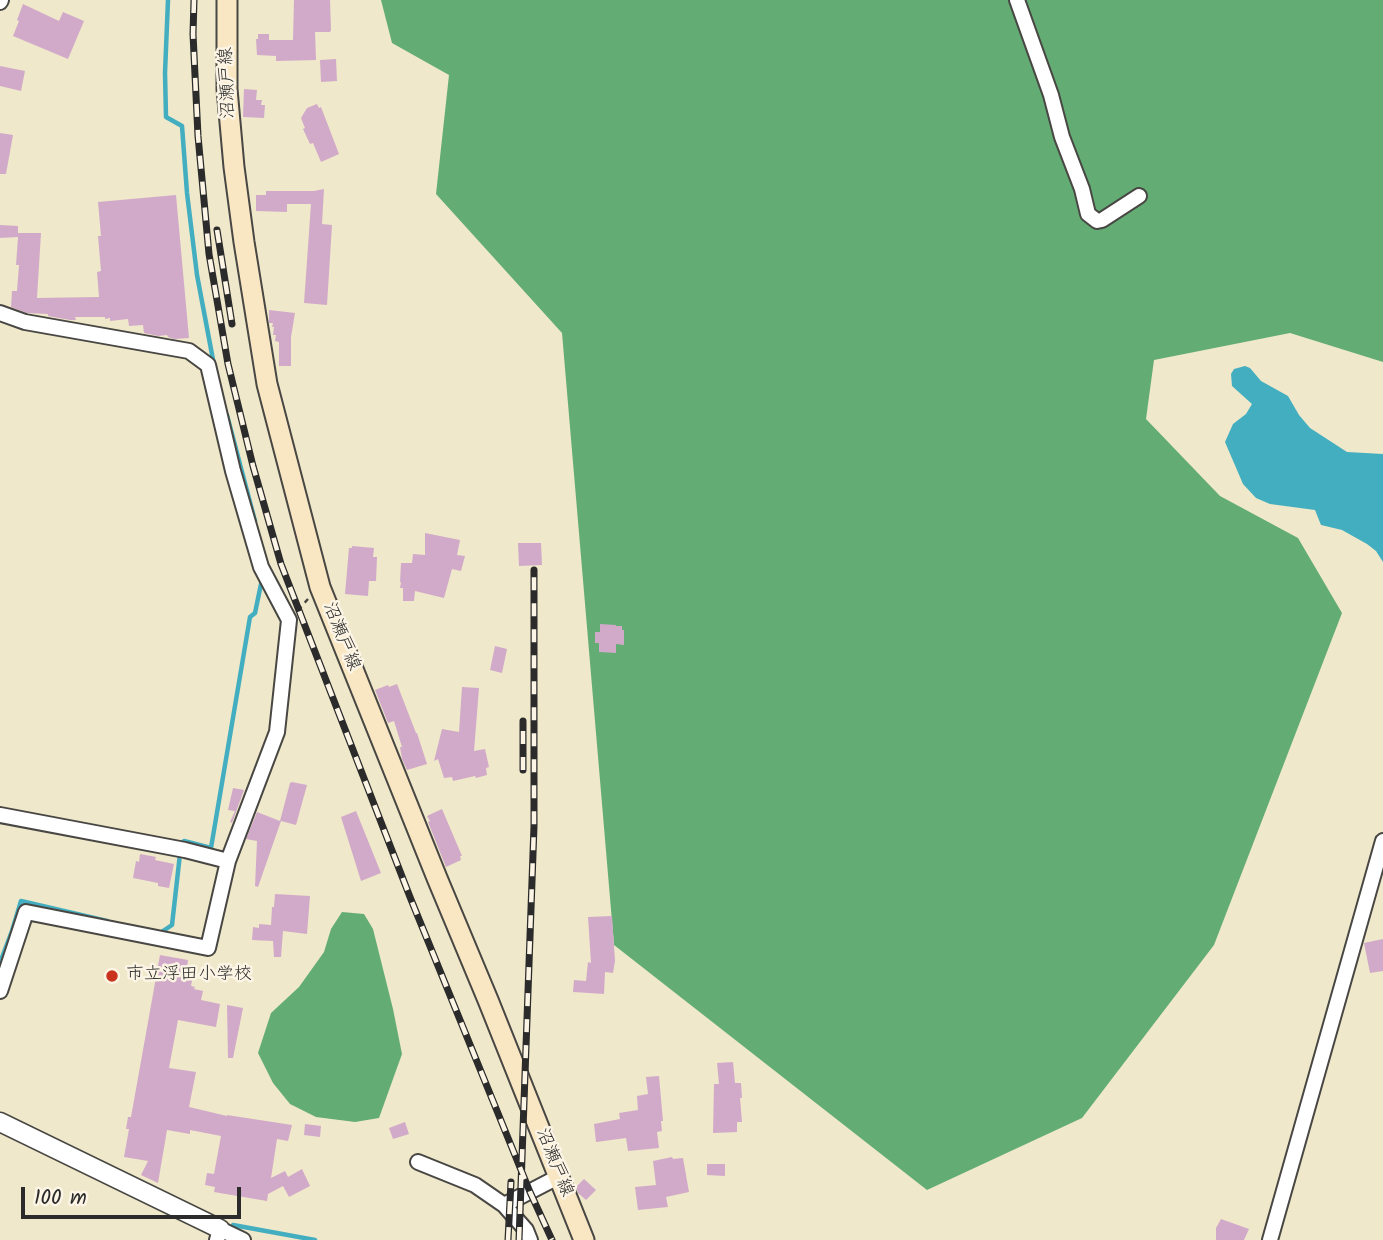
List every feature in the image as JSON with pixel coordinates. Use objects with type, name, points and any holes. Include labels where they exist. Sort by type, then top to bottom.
[{"type":"main road","name":"沼瀬戸線","points":[[227,0],[228,89],[234,167],[244,242],[267,384],[320,587],[584,1240]]},
{"type":"street","points":[[1017,0],[1051,95],[1088,214],[1097,221],[1102,220],[1139,196]]},
{"type":"street","points":[[0,313],[26,322],[189,351],[208,365],[233,471],[261,567],[289,620],[277,732],[228,862],[208,948],[26,912],[0,991]]},
{"type":"street","points":[[0,815],[185,850],[228,862]]},
{"type":"street","points":[[1270,1240],[1383,841]]},
{"type":"street","points":[[0,1122],[218,1234],[243,1240]]},
{"type":"street","points":[[418,1162],[475,1185],[504,1205],[526,1230],[530,1240]]},
{"type":"street","points":[[504,1205],[558,1177]]},
{"type":"path","points":[[289,620],[320,587]]},
{"type":"green space","points":[[381,0],[1383,0],[1383,362],[1290,333],[1154,360],[1146,419],[1220,496],[1298,538],[1342,613],[1214,945],[1082,1118],[927,1190],[614,945],[562,333],[436,194],[449,75],[392,43]]},
{"type":"green space","points":[[342,912],[364,914],[373,929],[402,1054],[379,1118],[355,1122],[316,1117],[290,1104],[273,1083],[258,1053],[271,1013],[299,987],[324,952],[331,929]]},
{"type":"water","points":[[1245,366],[1261,381],[1288,396],[1310,428],[1347,452],[1383,454],[1383,562],[1367,544],[1342,530],[1321,525],[1315,510],[1270,504],[1256,498],[1243,484],[1225,442],[1233,424],[1246,414],[1252,404],[1232,386],[1231,374],[1234,369]]},
{"type":"building","points":[[294,0],[330,0],[331,30],[315,32],[316,60],[276,61],[276,56],[257,55],[258,34],[269,34],[269,40],[293,40]]},
{"type":"building","points":[[23,4],[59,21],[63,12],[84,21],[68,59],[13,36]]},
{"type":"building","points":[[336,59],[337,81],[321,82],[320,60]]},
{"type":"building","points":[[0,66],[25,71],[21,91],[0,86]]},
{"type":"building","points":[[244,89],[257,90],[256,100],[262,100],[261,105],[265,105],[264,118],[243,117]]},
{"type":"building","points":[[317,104],[321,107],[339,154],[321,162],[303,129],[305,128],[301,118],[307,108]]},
{"type":"building","points":[[0,133],[13,135],[6,174],[0,174]]},
{"type":"building","points":[[324,189],[322,224],[332,225],[327,305],[304,303],[311,204],[287,204],[287,212],[256,211],[256,195],[266,195],[266,191]]},
{"type":"building","points":[[176,195],[189,338],[174,339],[167,335],[144,333],[143,325],[129,326],[128,319],[110,321],[110,318],[105,317],[75,317],[76,320],[70,320],[48,314],[27,313],[11,307],[12,291],[17,291],[18,237],[0,238],[0,225],[18,226],[18,233],[41,233],[37,298],[99,297],[97,272],[101,271],[98,236],[101,236],[98,202]]},
{"type":"building","points":[[269,310],[295,313],[291,337],[291,366],[279,366],[279,342],[275,341],[276,335],[273,335],[273,323],[269,323]]},
{"type":"building","points":[[425,533],[460,540],[457,555],[465,556],[461,571],[452,569],[444,598],[415,591],[414,601],[403,601],[403,588],[400,588],[401,563],[412,563],[413,554],[425,555]]},
{"type":"building","points":[[518,543],[541,543],[542,565],[519,566]]},
{"type":"building","points":[[349,548],[374,548],[373,557],[377,557],[376,581],[369,581],[368,596],[345,594]]},
{"type":"building","points":[[600,624],[622,626],[624,645],[616,644],[616,653],[599,652],[599,643],[595,643],[595,632],[600,632]]},
{"type":"building","points":[[495,646],[507,649],[502,673],[490,670]]},
{"type":"building","points":[[397,684],[427,764],[407,770],[394,721],[388,723],[375,690]]},
{"type":"building","points":[[462,687],[479,688],[474,751],[485,749],[489,767],[486,768],[487,775],[453,781],[452,777],[444,778],[438,759],[434,761],[442,729],[459,732]]},
{"type":"building","points":[[292,782],[307,785],[296,825],[281,821],[258,887],[255,886],[257,841],[246,839],[257,812],[280,821]]},
{"type":"building","points":[[233,788],[244,790],[232,823],[230,822],[235,811],[228,810]]},
{"type":"building","points":[[442,809],[462,856],[461,860],[446,867],[427,816]]},
{"type":"building","points":[[356,811],[381,873],[361,881],[341,817]]},
{"type":"building","points":[[140,854],[174,864],[169,888],[133,878]]},
{"type":"building","points":[[275,894],[310,896],[307,934],[283,931],[281,957],[274,957],[273,941],[252,940],[253,927],[259,928],[259,924],[271,925]]},
{"type":"building","points":[[612,916],[615,961],[613,973],[605,972],[604,994],[573,992],[574,980],[586,981],[588,962],[591,963],[588,917]]},
{"type":"building","points":[[1383,939],[1383,971],[1370,973],[1364,943]]},
{"type":"building","points":[[160,955],[188,960],[187,967],[194,969],[191,986],[203,991],[201,1000],[220,1004],[216,1027],[178,1020],[169,1068],[196,1072],[189,1107],[227,1116],[292,1125],[288,1141],[277,1139],[271,1178],[285,1171],[288,1177],[302,1169],[310,1186],[289,1197],[283,1186],[268,1194],[267,1201],[214,1192],[215,1187],[205,1185],[207,1173],[214,1174],[221,1136],[190,1130],[190,1134],[167,1130],[158,1183],[141,1175],[148,1161],[124,1157],[129,1129],[126,1129],[128,1117],[131,1117]]},
{"type":"building","points":[[227,1005],[243,1008],[233,1058],[228,1058]]},
{"type":"building","points":[[733,1062],[735,1083],[741,1083],[742,1122],[737,1122],[737,1132],[713,1133],[714,1084],[719,1084],[717,1063]]},
{"type":"building","points":[[659,1076],[663,1121],[662,1131],[657,1132],[659,1148],[628,1151],[626,1138],[596,1142],[594,1124],[620,1119],[619,1113],[638,1110],[637,1096],[648,1094],[646,1077]]},
{"type":"building","points":[[405,1122],[409,1134],[393,1139],[389,1128]]},
{"type":"building","points":[[305,1124],[321,1126],[320,1137],[304,1135]]},
{"type":"building","points":[[683,1158],[689,1192],[666,1197],[668,1207],[638,1210],[635,1187],[656,1185],[653,1161]]},
{"type":"building","points":[[707,1164],[725,1164],[725,1176],[707,1175]]},
{"type":"building","points":[[584,1179],[596,1190],[586,1200],[576,1187]]},
{"type":"building","points":[[1221,1219],[1249,1229],[1244,1240],[1216,1240],[1216,1228]]},
{"type":"waterway","points":[[168,0],[166,117],[182,126],[197,275],[214,365]]},
{"type":"waterway","points":[[227,415],[255,521]]},
{"type":"waterway","points":[[181,843],[184,841],[211,848],[250,617],[255,613],[261,584]]},
{"type":"waterway","points":[[160,933],[172,925],[180,854]]},
{"type":"waterway","points":[[0,963],[21,901],[107,921]]},
{"type":"waterway","points":[[232,1226],[315,1240]]},
{"type":"railway","points":[[194,0],[198,136],[209,254],[228,364],[281,564],[410,897],[552,1240]]},
{"type":"railway","points":[[217,230],[232,324]]},
{"type":"railway","points":[[519,1240],[534,826],[534,570]]},
{"type":"railway","points":[[523,721],[523,770]]},
{"type":"railway","points":[[508,1240],[511,1182]]},
{"type":"place","name":"市立浮田小学校","points":[[112,976]]}]
